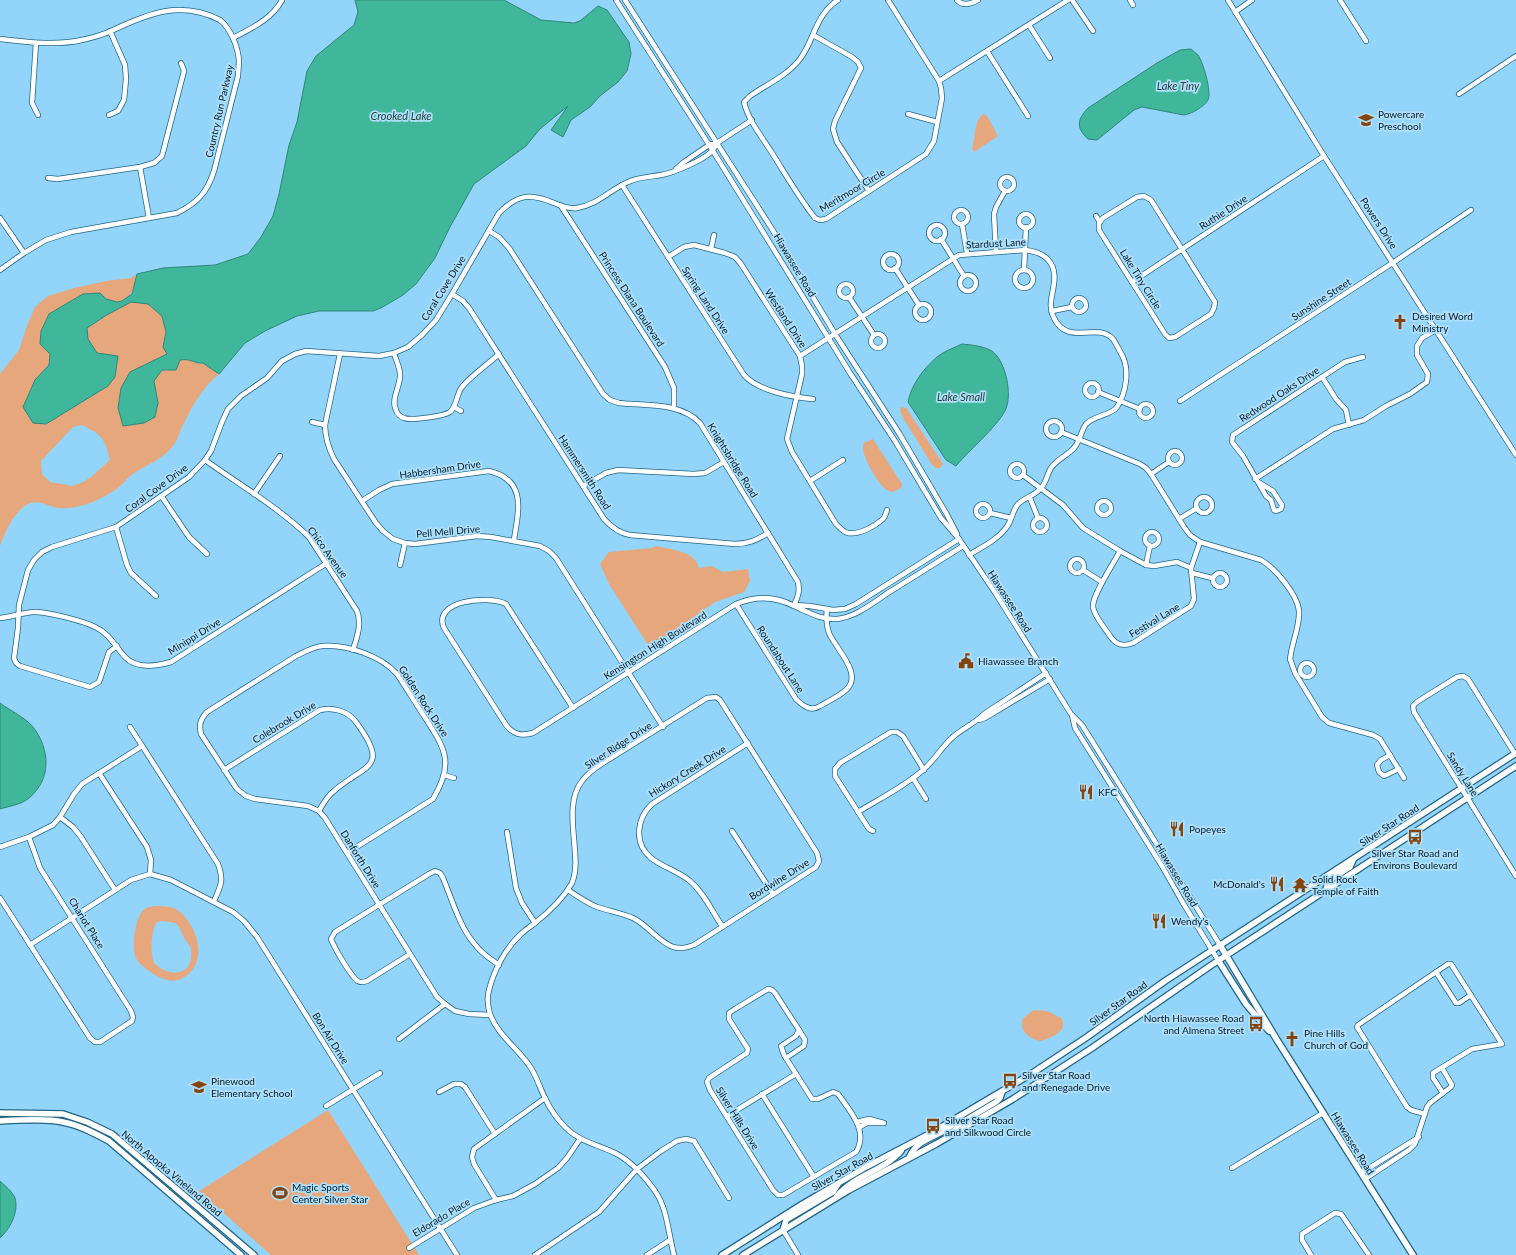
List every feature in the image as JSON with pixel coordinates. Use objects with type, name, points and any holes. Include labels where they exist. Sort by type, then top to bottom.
[{"type":"main road","name":"Silver Star Road","points":[[722,1255],[800,1205],[959,1117],[1053,1060],[1165,981],[1516,754]]},
{"type":"main road","name":"Silver Star Road","points":[[743,1255],[834,1199],[951,1136],[1013,1099],[1055,1072],[1218,960],[1516,766]]},
{"type":"main road","points":[[1326,890],[1328,881],[1350,867],[1353,859]]},
{"type":"main road","name":"Hiawassee Road","points":[[1220,945],[1277,1040],[1413,1255]]},
{"type":"main road","name":"Hiawassee Road","points":[[1218,960],[1246,1004],[1277,1040]]},
{"type":"main road","points":[[951,1136],[961,1123],[996,1102],[1000,1098],[1002,1092]]},
{"type":"main road","name":"North Apopka Vineland Road","points":[[0,1113],[63,1114],[87,1122],[112,1134],[254,1255]]},
{"type":"main road","points":[[909,1158],[915,1147],[948,1129],[959,1117]]},
{"type":"main road","name":"North Apopka Vineland Road","points":[[0,1121],[62,1121],[86,1129],[109,1141],[241,1255]]},
{"type":"main road","points":[[834,1199],[844,1187],[893,1159],[903,1148]]},
{"type":"main road","points":[[783,1230],[786,1220],[833,1192],[840,1182]]},
{"type":"street","points":[[233,38],[258,25],[270,16],[282,0]]},
{"type":"street","name":"Hiawassee Road","points":[[616,0],[713,151],[829,338],[896,441],[941,518],[959,539]]},
{"type":"street","name":"Hiawassee Road","points":[[625,0],[772,229],[835,334],[906,444],[946,513],[963,546],[1050,679],[1071,714],[1075,728],[1162,866],[1218,960]]},
{"type":"street","name":"Meritmoor Circle","points":[[838,0],[825,11],[800,58],[792,67],[750,96],[744,102],[745,108],[752,120],[815,218],[820,220],[826,219],[926,154],[934,141],[942,98],[939,81],[888,0]]},
{"type":"street","points":[[957,0],[966,5],[978,0]]},
{"type":"street","points":[[939,81],[1068,0]]},
{"type":"street","points":[[1072,0],[1093,32]]},
{"type":"street","points":[[1130,0],[1133,5]]},
{"type":"street","name":"Powers Drive","points":[[1228,0],[1324,156],[1394,262],[1516,455]]},
{"type":"street","points":[[1235,12],[1252,0]]},
{"type":"street","points":[[1340,0],[1366,41]]},
{"type":"street","points":[[0,39],[36,43],[60,43],[82,40],[110,31],[161,7],[174,5]]},
{"type":"street","name":"Country Run Parkway","points":[[0,270],[46,240],[71,232],[176,213],[190,207],[210,184],[238,76],[239,60],[233,38],[223,23],[212,14],[198,6]]},
{"type":"street","points":[[1029,24],[1050,58]]},
{"type":"street","points":[[109,115],[118,111],[124,100],[126,79],[124,65],[110,31]]},
{"type":"street","points":[[813,35],[858,62],[860,68],[833,128],[837,142],[868,191]]},
{"type":"street","points":[[36,43],[32,103],[38,115]]},
{"type":"street","points":[[987,51],[1028,116]]},
{"type":"street","points":[[1459,94],[1516,56]]},
{"type":"street","points":[[48,178],[58,179],[140,167],[154,163],[162,156],[184,71],[182,63]]},
{"type":"street","points":[[662,71],[668,67]]},
{"type":"street","points":[[908,114],[937,122]]},
{"type":"street","points":[[713,151],[717,143],[752,120]]},
{"type":"street","name":"Coral Cove Drive","points":[[675,170],[709,145],[717,143]]},
{"type":"street","name":"Coral Cove Drive","points":[[117,646],[109,652],[99,682],[90,687],[20,666],[16,663],[14,658],[18,628],[19,604],[28,570],[34,560],[42,552],[52,547],[116,527],[162,497],[189,477],[205,460],[214,444],[228,409],[241,396],[267,378],[282,361],[295,354],[306,352],[379,356],[394,353],[408,347],[436,320],[499,213],[508,204],[518,198],[529,196],[540,197],[561,206],[576,208],[588,206],[633,180],[663,175],[686,166],[713,151]]},
{"type":"street","name":"Ruthie Drive","points":[[1132,282],[1324,156]]},
{"type":"street","points":[[140,167],[149,218]]},
{"type":"street","name":"Spring Land Drive","points":[[622,185],[747,378],[757,386],[797,398],[813,399]]},
{"type":"street","points":[[996,252],[994,214],[1004,191]]},
{"type":"street","name":"Lake Tiny Circle","points":[[1144,196],[1151,200],[1182,249],[1215,302],[1211,314],[1175,337],[1169,338],[1164,334],[1100,230],[1100,222],[1103,218],[1137,197],[1144,196]]},
{"type":"street","name":"Princess Diana Boulevard","points":[[561,206],[665,367],[674,388],[674,408]]},
{"type":"street","name":"Sunshine Street","points":[[1180,401],[1394,262],[1471,210]]},
{"type":"street","points":[[1096,216],[1100,222]]},
{"type":"street","points":[[0,218],[24,253]]},
{"type":"street","points":[[962,224],[967,253]]},
{"type":"street","points":[[1024,270],[1026,227]]},
{"type":"street","name":"Knightsbridge Road","points":[[488,231],[499,237],[509,248],[603,394],[610,400],[619,403],[674,408],[695,417],[700,423],[798,582],[800,588],[794,605]]},
{"type":"street","points":[[711,249],[714,235]]},
{"type":"street","points":[[941,239],[964,276]]},
{"type":"street","name":"Westland Drive","points":[[668,257],[684,247],[694,245],[725,252],[741,264],[800,356],[802,374],[787,439],[792,452],[840,529],[848,533],[857,533],[867,529],[884,518],[887,510]]},
{"type":"street","name":"Stardust Lane","points":[[800,356],[953,258],[967,253],[1025,250],[1036,251],[1044,255],[1052,266],[1055,282],[1051,303],[1052,311]]},
{"type":"street","points":[[895,268],[919,305]]},
{"type":"street","points":[[1024,270],[1031,272],[1034,279],[1031,285],[1024,288],[1018,285],[1015,279],[1018,272],[1024,270]]},
{"type":"street","name":"Hammersmith Road","points":[[452,294],[469,308],[604,520],[612,527],[622,534],[637,536],[740,544],[757,540],[768,533]]},
{"type":"street","points":[[849,297],[874,335]]},
{"type":"street","points":[[970,555],[999,536],[1007,528],[1014,510],[1019,503],[1030,498],[1042,488],[1054,464],[1074,448],[1080,440],[1085,425],[1100,415],[1110,412],[1116,408],[1120,402],[1127,380],[1127,368],[1123,356],[1113,339],[1106,334],[1074,334],[1064,331],[1057,324],[1052,311],[1072,307]]},
{"type":"street","points":[[1257,481],[1333,429],[1364,420],[1386,406],[1410,394],[1427,382],[1428,374],[1417,355],[1416,346],[1422,338],[1436,330]]},
{"type":"street","points":[[394,353],[399,368],[400,377],[394,403],[395,410],[399,415],[407,419],[444,415],[450,412],[454,407],[460,389],[466,382],[499,354]]},
{"type":"street","name":"Pell Mell Drive","points":[[340,354],[325,425],[325,435],[328,448],[383,531],[393,538],[405,543],[415,544],[477,536],[514,540],[540,546],[549,551],[556,558],[663,726]]},
{"type":"street","name":"Redwood Oaks Drive","points":[[1257,481],[1273,491],[1282,505],[1281,509],[1276,512],[1274,510],[1271,500],[1257,481],[1232,442],[1234,435],[1345,362],[1363,357]]},
{"type":"street","points":[[1322,377],[1336,399],[1346,410],[1349,425]]},
{"type":"street","points":[[1098,392],[1140,409]]},
{"type":"street","points":[[454,407],[461,411]]},
{"type":"street","points":[[312,422],[325,425]]},
{"type":"street","points":[[1062,432],[1140,464],[1146,468],[1184,527],[1190,535],[1200,542],[1261,560],[1272,568],[1287,586],[1299,607],[1290,659],[1322,717],[1329,723],[1373,735],[1380,739],[1404,778]]},
{"type":"street","points":[[254,494],[280,456]]},
{"type":"street","name":"Chico Avenue","points":[[205,460],[254,494],[301,529],[309,537],[327,563],[360,618],[354,650]]},
{"type":"street","points":[[810,480],[843,460]]},
{"type":"street","points":[[583,486],[606,472],[618,470],[694,474],[705,473],[724,462]]},
{"type":"street","points":[[1151,474],[1169,462]]},
{"type":"street","name":"Habbersham Drive","points":[[362,501],[392,484],[489,471],[504,477],[511,484],[519,498],[514,540]]},
{"type":"street","points":[[1023,475],[1063,505],[1083,528],[1120,552],[1146,565],[1154,566],[1177,562],[1191,570],[1212,578]]},
{"type":"street","points":[[162,497],[189,537],[207,554]]},
{"type":"street","points":[[1030,498],[1038,518]]},
{"type":"street","points":[[1180,519],[1197,508]]},
{"type":"street","points":[[990,513],[1011,518]]},
{"type":"street","points":[[116,527],[127,565],[131,573],[156,596]]},
{"type":"street","name":"Kensington High Boulevard","points":[[794,605],[833,610],[844,609],[856,604],[959,539]]},
{"type":"street","name":"Festival Lane","points":[[1120,552],[1102,582],[1094,601],[1095,612],[1112,639],[1122,646],[1126,646],[1191,606],[1194,599],[1191,570],[1200,542]]},
{"type":"street","points":[[400,565],[405,543]]},
{"type":"street","name":"Kensington High Boulevard","points":[[573,708],[506,604],[500,601],[468,601],[454,606],[447,610],[443,615],[442,622],[444,628],[511,732],[518,735],[526,735],[533,733],[573,708],[628,672],[736,604],[759,598],[772,598],[794,605],[808,613],[826,618],[838,619],[859,612],[963,546]]},
{"type":"street","points":[[1146,565],[1150,546]]},
{"type":"street","name":"Minippi Drive","points":[[0,618],[18,614],[46,612],[95,626],[104,632],[126,658],[134,663],[148,666],[159,666],[171,662],[327,563]]},
{"type":"street","points":[[1083,570],[1102,582]]},
{"type":"street","name":"Roundabout Lane","points":[[736,604],[796,700],[802,705],[810,708],[817,708],[847,690],[852,683],[850,668],[829,634],[826,618],[827,609]]},
{"type":"street","name":"Golden Rock Drive","points":[[224,770],[201,734],[199,726],[201,719],[207,712],[296,656],[321,646],[331,646],[354,650],[382,661],[390,666],[397,674],[441,743],[445,760],[444,776],[440,788],[433,799],[347,853]]},
{"type":"street","points":[[858,812],[924,770],[952,738],[984,714],[1046,673]]},
{"type":"street","name":"Sandy Lane","points":[[1516,754],[1468,679],[1463,676],[1457,677],[1413,706],[1414,712],[1516,876]]},
{"type":"street","points":[[978,720],[985,718],[1050,679]]},
{"type":"street","name":"Bordwine Drive","points":[[568,890],[596,907],[634,919],[665,943],[683,949],[694,945],[816,867],[819,862],[817,853],[748,743],[720,700],[716,696],[707,698]]},
{"type":"street","name":"Silver Ridge Drive","points":[[674,1253],[664,1208],[655,1192],[637,1170],[624,1159],[615,1153],[580,1139],[567,1129],[557,1117],[545,1098],[539,1081],[530,1066],[496,1027],[490,1014],[488,1004],[489,991],[499,965],[508,950],[520,934],[554,907],[568,890],[574,878],[576,866],[573,816],[574,803],[581,782],[597,767],[707,698]]},
{"type":"street","name":"Colebrook Drive","points":[[224,770],[320,710],[327,708],[336,709],[351,715],[362,729],[372,748],[372,762],[366,769],[328,796],[319,811]]},
{"type":"street","name":"Hiawassee Road","points":[[1071,714],[1082,724],[1220,945]]},
{"type":"street","points":[[130,727],[218,864],[222,874],[221,885],[214,901]]},
{"type":"street","points":[[873,831],[869,829],[835,776],[835,768],[840,763],[891,732],[897,732],[903,736],[924,770]]},
{"type":"street","name":"Hickory Creek Drive","points":[[722,926],[701,893],[690,881],[676,871],[651,858],[645,851],[638,832],[644,811],[652,804],[748,743]]},
{"type":"street","points":[[0,847],[29,837],[52,825],[60,817],[77,789],[82,784],[142,746]]},
{"type":"street","points":[[1390,755],[1381,760],[1377,765],[1379,772],[1384,776],[1398,768]]},
{"type":"street","points":[[224,770],[237,789],[246,796],[308,806],[319,811]]},
{"type":"street","points":[[0,898],[30,945],[131,880],[150,874],[151,860],[147,847],[99,773]]},
{"type":"street","points":[[444,776],[454,778]]},
{"type":"street","points":[[913,778],[926,798]]},
{"type":"street","name":"Danforth Drive","points":[[319,811],[326,818],[432,989],[444,1004],[469,1014],[490,1014]]},
{"type":"street","points":[[60,817],[77,832],[115,890]]},
{"type":"street","points":[[732,831],[773,894]]},
{"type":"street","points":[[507,832],[516,888],[522,903],[535,923]]},
{"type":"street","name":"Chariot Place","points":[[29,837],[40,868],[73,917],[133,1017],[132,1021],[100,1042],[95,1042],[90,1038],[30,945]]},
{"type":"street","points":[[410,954],[367,981],[362,982],[358,981],[353,976],[333,945],[331,939],[335,932],[429,874],[435,872],[440,873],[443,878],[466,932],[472,941],[481,951],[499,965]]},
{"type":"street","name":"Bon Air Drive","points":[[150,874],[171,880],[234,912],[244,921],[257,937],[457,1255]]},
{"type":"street","points":[[1425,1114],[1411,1110],[1407,1107],[1357,1027],[1436,972],[1448,964],[1451,964],[1502,1044],[1472,1049],[1433,1074],[1443,1093]]},
{"type":"street","points":[[1436,972],[1456,1003],[1459,1003],[1471,995]]},
{"type":"street","name":"Silver Hills Drive","points":[[786,1058],[812,1099],[815,1100],[832,1092],[836,1092],[858,1125],[862,1136],[860,1146],[856,1152],[814,1178],[783,1195],[778,1195],[773,1190],[726,1116],[710,1090],[707,1082],[713,1075],[746,1053],[748,1049],[729,1019],[731,1011],[768,989],[772,990],[799,1030]]},
{"type":"street","points":[[400,1039],[444,1004]]},
{"type":"street","points":[[799,1030],[805,1040],[804,1046],[786,1058],[781,1046],[796,1036],[799,1030]]},
{"type":"street","points":[[1365,1179],[1409,1150],[1415,1144],[1419,1137],[1425,1114],[1430,1103],[1452,1085],[1442,1068]]},
{"type":"street","points":[[326,1106],[380,1073]]},
{"type":"street","points":[[726,1116],[796,1074]]},
{"type":"street","points":[[439,1092],[454,1084],[461,1084],[465,1087],[495,1134]]},
{"type":"street","points":[[762,1094],[814,1178]]},
{"type":"street","points":[[496,1200],[474,1164],[472,1158],[474,1149],[545,1098]]},
{"type":"street","points":[[1232,1168],[1323,1113]]},
{"type":"street","points":[[1361,1173],[1419,1137]]},
{"type":"street","name":"Eldorado Place","points":[[409,1248],[474,1208],[513,1196],[535,1184],[558,1168],[580,1139]]},
{"type":"street","points":[[535,1255],[599,1212],[637,1170],[677,1141],[686,1139],[694,1141],[729,1198]]},
{"type":"street","points":[[1311,1255],[1302,1240],[1302,1234],[1318,1222],[1335,1213],[1341,1214],[1369,1255]]},
{"type":"street","points":[[783,1230],[798,1255]]},
{"type":"street","points":[[647,1255],[670,1240]]},
{"type":"street","points":[[232,1247],[237,1241]]},
{"type":"shaded area","points":[[983,114],[987,116],[998,136],[974,152],[972,149],[976,126]]},
{"type":"shaded area","points":[[137,274],[132,292],[122,301],[117,302],[83,294],[49,314],[46,319],[50,354],[49,365],[35,380],[97,353],[88,339],[87,328],[131,302],[148,304],[162,316],[166,332],[163,347],[167,354],[130,372],[158,403],[154,381],[162,370],[180,360],[188,359],[200,364],[203,363],[219,374],[197,399],[176,441],[165,454],[129,477],[113,491],[92,502],[71,508],[58,508],[38,502],[26,505],[12,521],[0,546],[0,374],[19,350],[35,307],[48,296],[74,288],[106,281],[131,278]],"holes":[[[82,425],[89,428],[102,438],[110,460],[91,477],[73,486],[50,482],[42,474],[41,461],[73,427]]]},
{"type":"shaded area","points":[[901,407],[906,408],[943,464],[940,468],[936,468],[932,465],[902,416],[900,410]]},
{"type":"shaded area","points":[[873,439],[902,484],[901,488],[893,492],[886,489],[881,484],[866,460],[863,447],[864,443]]},
{"type":"shaded area","points":[[656,546],[677,550],[687,554],[695,560],[699,568],[711,566],[723,572],[748,569],[750,581],[744,592],[715,602],[668,635],[648,645],[609,584],[600,564],[609,552],[652,548]]},
{"type":"shaded area","points":[[153,906],[168,907],[177,910],[190,924],[194,932],[197,940],[198,956],[192,970],[181,979],[164,979],[146,969],[136,958],[134,940],[136,925],[142,912],[146,908]],"holes":[[[161,921],[178,925],[191,949],[189,966],[185,970],[173,973],[160,968],[154,963],[152,954],[154,927],[156,923]]]},
{"type":"shaded area","points":[[1034,1010],[1047,1011],[1061,1018],[1063,1027],[1054,1036],[1041,1041],[1027,1035],[1023,1029],[1022,1021]]},
{"type":"shaded area","points":[[328,1110],[419,1255],[271,1255],[199,1191]]},
{"type":"water","name":"Crooked Lake","points":[[355,0],[504,0],[541,20],[574,23],[580,21],[598,6],[607,10],[629,42],[631,54],[627,71],[618,82],[600,96],[590,107],[571,120],[563,137],[551,130],[568,106],[540,129],[526,146],[474,184],[435,258],[416,284],[403,295],[373,311],[319,311],[297,316],[265,331],[245,343],[219,374],[203,363],[180,360],[176,370],[162,370],[154,381],[158,403],[155,417],[144,423],[123,426],[118,408],[121,388],[130,372],[167,354],[163,347],[166,332],[162,316],[148,304],[131,302],[87,328],[88,339],[97,353],[118,356],[115,377],[108,386],[46,424],[33,423],[23,407],[35,380],[49,365],[50,354],[40,344],[41,331],[49,314],[83,294],[100,293],[106,299],[117,302],[122,301],[132,294],[137,274],[163,268],[215,265],[248,254],[261,237],[273,216],[289,145],[297,122],[307,71],[316,56],[354,25],[358,12]]},
{"type":"water","name":"Lake Tiny","points":[[1191,49],[1198,55],[1206,77],[1209,96],[1204,105],[1194,112],[1184,115],[1142,107],[1134,110],[1097,140],[1088,139],[1084,135],[1081,131],[1079,123],[1080,119],[1088,108],[1157,63],[1180,50]]},
{"type":"water","name":"Lake Small","points":[[962,344],[985,348],[992,351],[997,356],[1001,362],[1007,379],[1008,397],[1005,411],[1001,418],[956,466],[946,460],[908,402],[915,383],[927,366],[946,351]]},
{"type":"water","points":[[0,703],[22,717],[33,727],[43,745],[46,764],[42,782],[29,798],[19,804],[0,809]]},
{"type":"water","points":[[0,1181],[15,1198],[16,1209],[13,1220],[0,1238]]},
{"type":"place","name":"Powercare Preschool","points":[[1366,120]]},
{"type":"place","name":"Desired Word Ministry","points":[[1400,322]]},
{"type":"place","name":"Hiawassee Branch","points":[[966,661]]},
{"type":"place","name":"KFC","points":[[1086,792]]},
{"type":"place","name":"Popeyes","points":[[1177,829]]},
{"type":"place","name":"Silver Star Road and Environs Boulevard","points":[[1415,837]]},
{"type":"place","name":"McDonald's","points":[[1277,884]]},
{"type":"place","name":"Solid Rock Temple of Faith","points":[[1300,885]]},
{"type":"place","name":"Wendy's","points":[[1159,921]]},
{"type":"place","name":"North Hiawassee Road and Almena Street","points":[[1256,1024]]},
{"type":"place","name":"Pine Hills Church of God","points":[[1292,1039]]},
{"type":"place","name":"Silver Star Road and Renegade Drive","points":[[1010,1081]]},
{"type":"place","name":"Pinewood Elementary School","points":[[199,1087]]},
{"type":"place","name":"Silver Star Road and Silkwood Circle","points":[[933,1126]]},
{"type":"place","name":"Magic Sports Center Silver Star","points":[[280,1193]]}]
